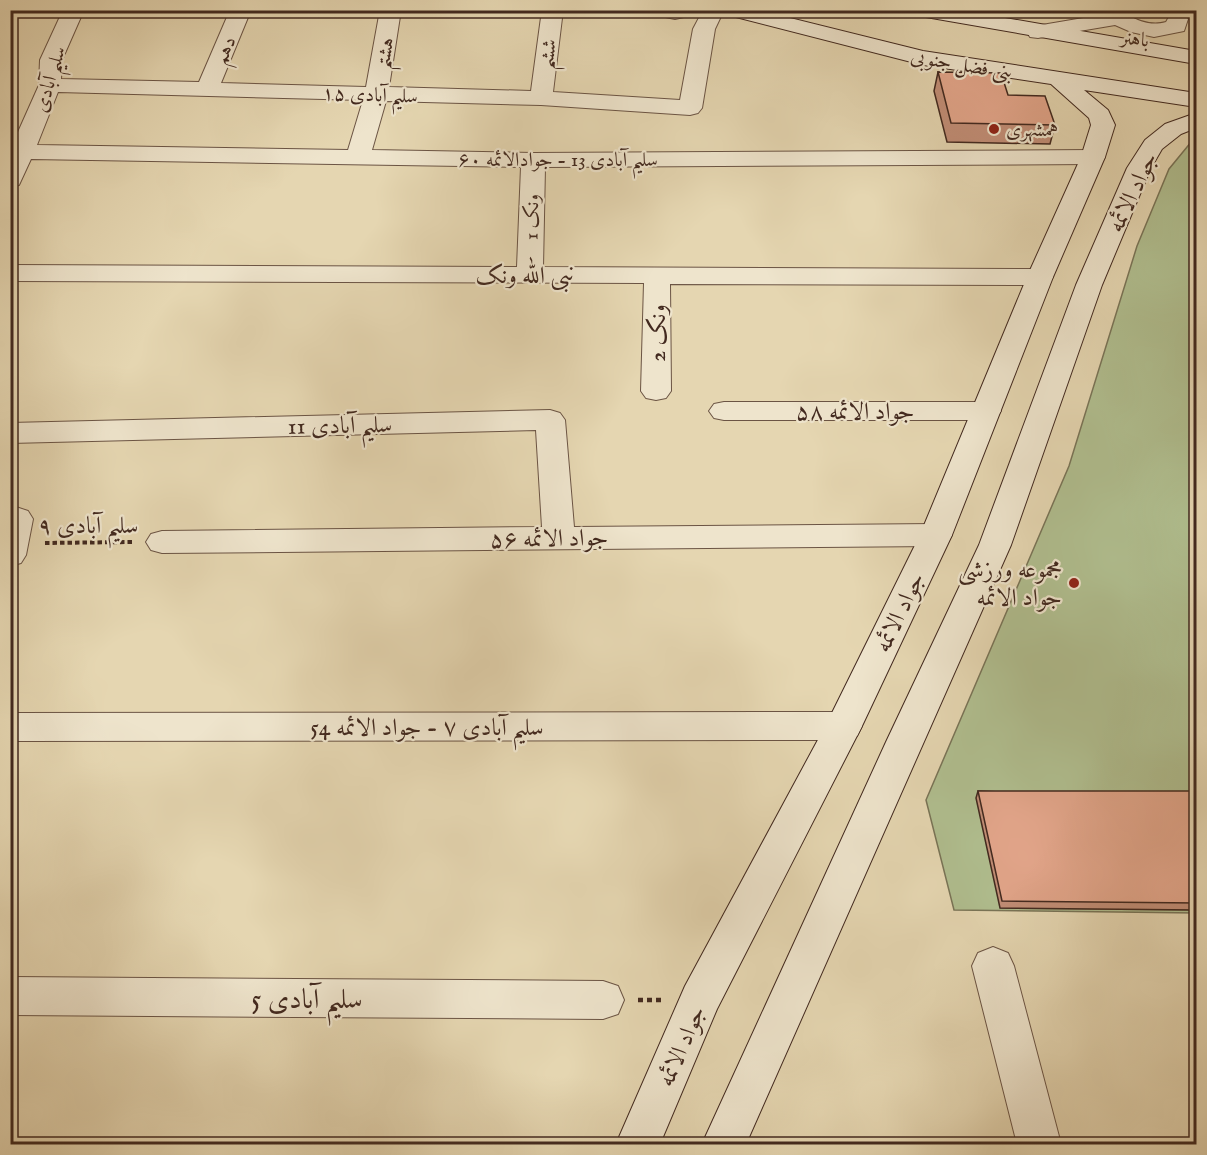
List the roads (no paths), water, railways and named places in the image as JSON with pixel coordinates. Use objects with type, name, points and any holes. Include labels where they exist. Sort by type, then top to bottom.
[{"type":"street","name":"سلیم آبادی","points":[[10,180],[24,152],[50,85],[51,60],[75,10]]},
{"type":"street","name":"دهم","points":[[207,90],[241,10]]},
{"type":"street","name":"هشتم","points":[[358,157],[376,95],[392,10]]},
{"type":"street","name":"ششم","points":[[541,98],[553,10]]},
{"type":"street","points":[[658,10],[675,13],[690,10]]},
{"type":"street","name":"سلیم آبادی ۱۵","points":[[50,85],[541,98],[690,108],[704,29],[714,10]]},
{"type":"street","name":"بنی فضل جنوبی","points":[[731,10],[923,58],[1197,100]]},
{"type":"street","name":"بنی فضل جنوبی","points":[[920,10],[1197,58]]},
{"type":"street","points":[[1038,32],[1118,14],[1134,26],[1158,30],[1169,29],[1176,26],[1173,15]]},
{"type":"street","points":[[1173,15],[1197,30]]},
{"type":"street","name":"باهنر","points":[[1073,38],[1112,35],[1197,46]]},
{"type":"street","points":[[1058,80],[1100,115],[1123,111],[1143,112],[1185,124]]},
{"type":"street","name":"جواد الائمه","points":[[638,1144],[700,1000],[844,726],[936,535],[1040,277],[1093,157],[1103,125],[1100,115]]},
{"type":"street","name":"جواد الائمه","points":[[724,1144],[903,742],[995,546],[1089,285],[1139,168],[1153,145],[1185,124]]},
{"type":"street","name":"سلیم آبادی 13 - جوادالائمه ۶۰","points":[[24,152],[533,160],[1093,157]]},
{"type":"street","name":"ونک 1","points":[[530,275],[533,160]]},
{"type":"street","name":"نبی الله ونک","points":[[10,273],[1040,277]]},
{"type":"street","name":"ونک 2","points":[[656,391],[657,276]]},
{"type":"street","name":"جواد الائمه ۵۸","points":[[724,411],[986,411]]},
{"type":"street","name":"سلیم آبادی 11","points":[[10,433],[550,420],[559,538]]},
{"type":"street","name":"جواد الائمه ۵۶","points":[[162,542],[936,535]]},
{"type":"street","name":"سلیم آبادی ۷ - جواد الائمه 54","points":[[10,727],[844,726]]},
{"type":"street","points":[[993,966],[1039,1144]]},
{"type":"street","name":"سلیم آبادی 5","points":[[10,996],[603,1000]]},
{"type":"place","name":"همشهری","points":[[994,129]]},
{"type":"place","name":"مجموعه ورزشی جواد الائمه","points":[[1074,583]]}]
